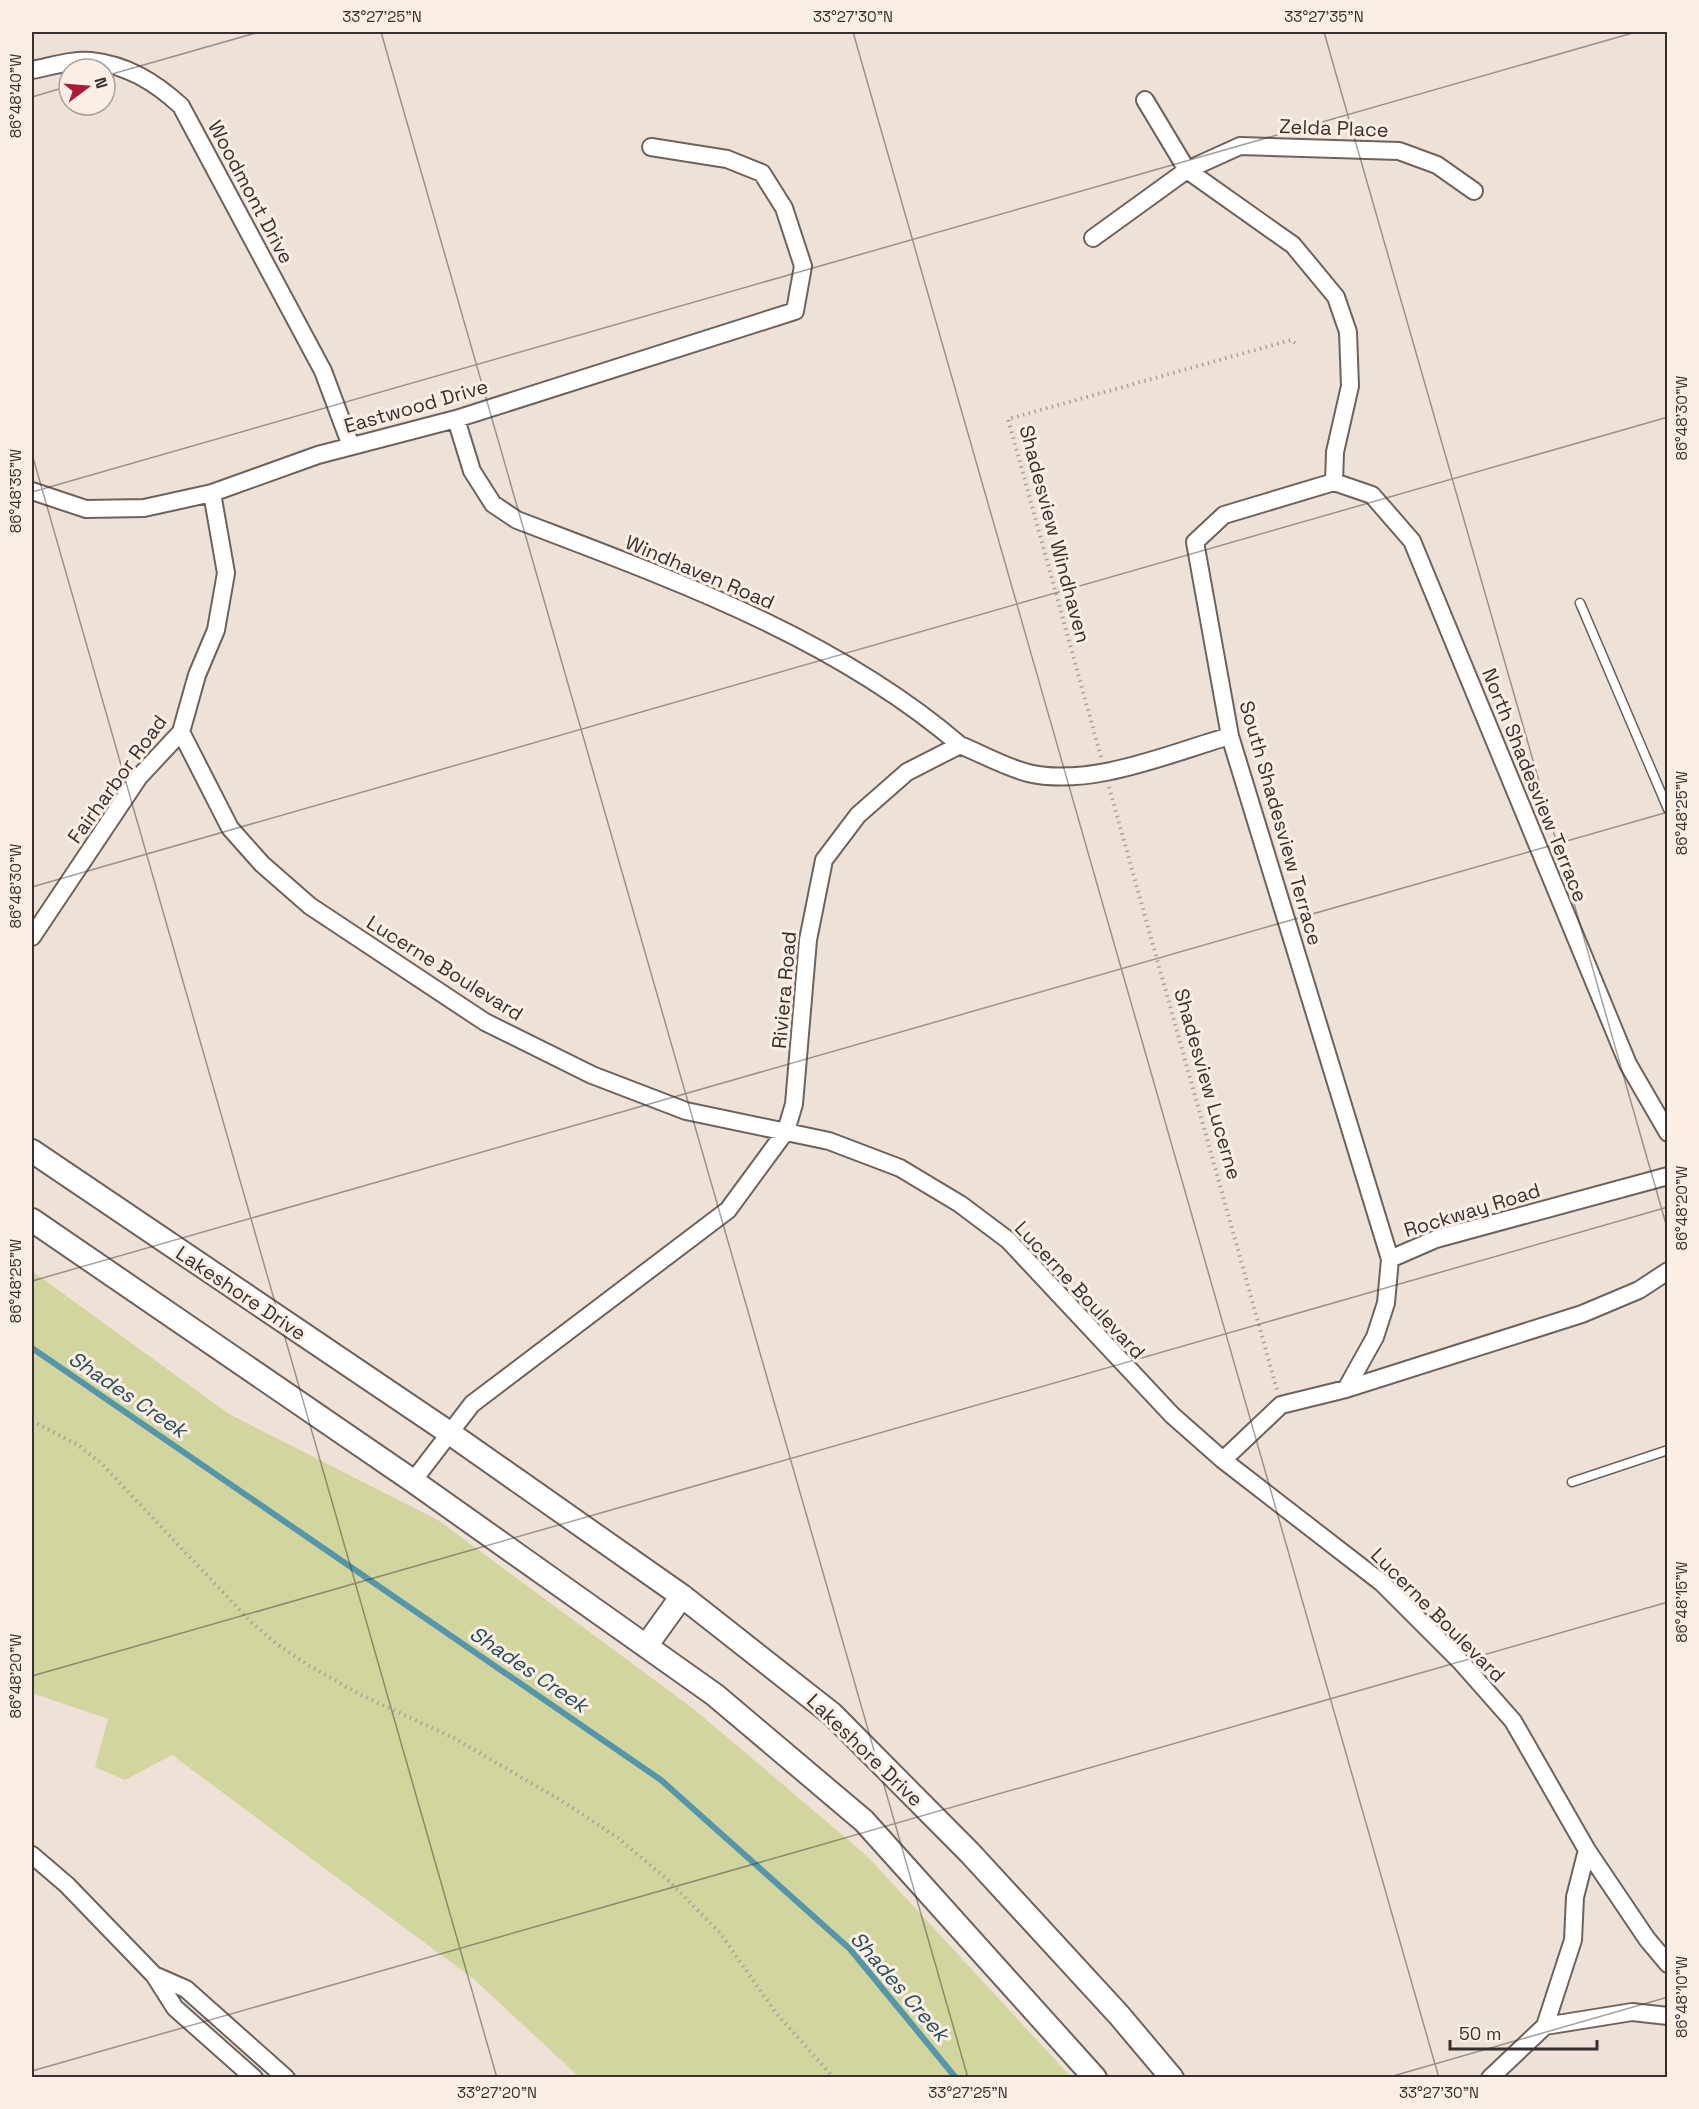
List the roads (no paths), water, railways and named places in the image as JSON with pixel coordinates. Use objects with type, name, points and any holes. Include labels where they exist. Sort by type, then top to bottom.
[{"type":"main road","name":"Lakeshore Drive","points":[[32,1151],[451,1434],[682,1596],[840,1722],[970,1853],[1119,2015],[1172,2078]]},
{"type":"main road","points":[[32,1220],[413,1481],[715,1695],[864,1821],[1095,2078]]},
{"type":"main road","points":[[646,1646],[682,1596]]},
{"type":"street","name":"Woodmont Drive","points":[[32,70],[90,60],[122,69],[155,83],[181,106],[323,371],[351,446]]},
{"type":"street","points":[[1145,100],[1187,170],[1293,245],[1336,297],[1348,332],[1350,387],[1335,452],[1334,482]]},
{"type":"street","name":"Zelda Place","points":[[1094,238],[1187,170],[1240,146],[1400,151],[1437,165],[1474,191]]},
{"type":"street","name":"Eastwood Drive","points":[[32,491],[86,510],[144,508],[212,494],[318,455],[456,419],[795,311],[803,266],[784,208],[762,173],[727,159],[651,147]]},
{"type":"street","name":"Windhaven Road","points":[[456,419],[472,471],[493,504],[517,520],[699,590],[797,638],[919,710],[960,745]]},
{"type":"street","name":"South Shadesview Terrace","points":[[1334,482],[1224,515],[1195,542],[1230,736],[1390,1259]]},
{"type":"street","name":"North Shadesview Terrace","points":[[1334,482],[1372,495],[1412,541],[1628,1064],[1668,1133]]},
{"type":"street","name":"Fairharbor Road","points":[[32,937],[139,777],[181,732],[197,675],[216,630],[226,573],[212,494]]},
{"type":"street","name":"Lucerne Boulevard","points":[[181,732],[230,828],[262,864],[310,906],[485,1022],[592,1075],[686,1111],[829,1141],[900,1168],[960,1204],[1000,1234],[1059,1291],[1147,1391],[1223,1460],[1382,1583],[1460,1661],[1513,1721],[1587,1850],[1647,1939],[1668,1964]]},
{"type":"street","points":[[960,745],[1028,772],[1067,776],[1105,772],[1230,736]]},
{"type":"street","name":"Riviera Road","points":[[451,1434],[472,1404],[728,1210],[786,1131],[795,1093],[808,940],[824,860],[858,814],[907,772],[960,745]]},
{"type":"street","name":"Rockway Road","points":[[1346,1389],[1376,1336],[1386,1303],[1390,1259],[1436,1239],[1668,1176]]},
{"type":"street","points":[[1223,1460],[1281,1405],[1346,1389],[1582,1314],[1639,1290],[1668,1270]]},
{"type":"street","points":[[413,1481],[451,1434]]},
{"type":"street","points":[[1490,2078],[1545,2026],[1573,1940],[1575,1897],[1587,1850]]},
{"type":"street","points":[[32,1856],[67,1885],[154,1975],[175,2008],[254,2078]]},
{"type":"street","points":[[154,1975],[186,1989],[286,2078]]},
{"type":"street","points":[[1545,2026],[1632,2012],[1668,2016]]},
{"type":"lane","points":[[1580,603],[1668,809]]},
{"type":"lane","points":[[1572,1482],[1668,1450]]},
{"type":"waterway","name":"Shades Creek","points":[[32,1348],[661,1780],[850,1949],[956,2078]]}]
